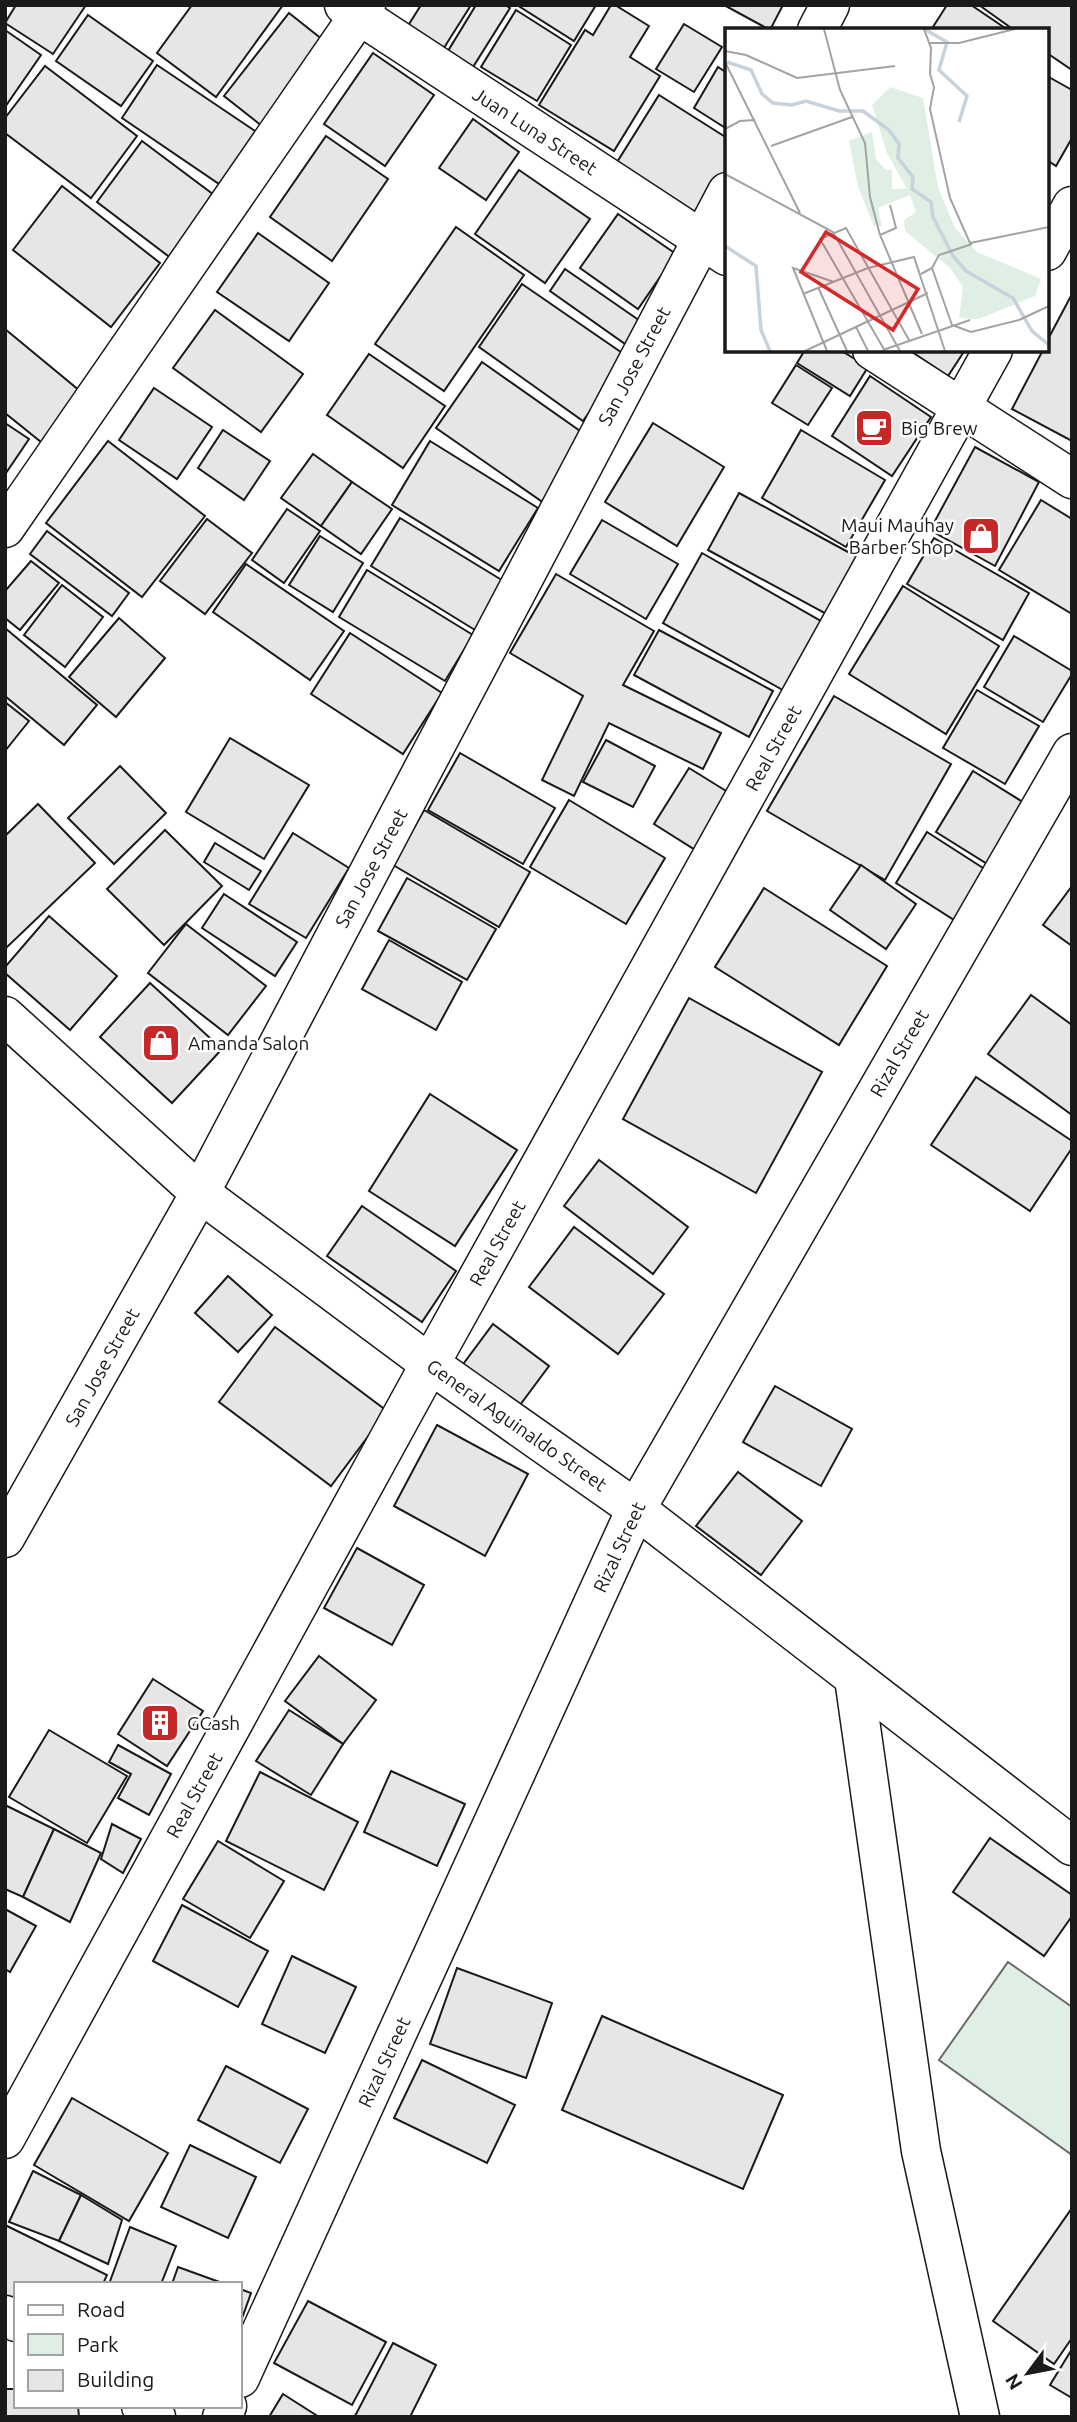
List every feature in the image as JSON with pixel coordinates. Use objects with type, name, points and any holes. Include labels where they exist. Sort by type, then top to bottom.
[{"type":"street","points":[[818,28],[830,5]]},
{"type":"street","points":[[5,528],[356,8]]},
{"type":"street","name":"Juan Luna Street","points":[[356,8],[714,248]]},
{"type":"street","name":"San Jose Street","points":[[5,1538],[200,1193],[714,248],[725,201]]},
{"type":"street","points":[[1049,247],[1072,206]]},
{"type":"street","points":[[875,352],[1072,479]]},
{"type":"street","name":"Real Street","points":[[5,2139],[430,1364],[992,352]]},
{"type":"street","name":"Rizal Street","points":[[242,2374],[636,1509],[1072,753]]},
{"type":"street","name":"General Aguinaldo Street","points":[[5,1016],[200,1193],[430,1364],[636,1509],[1072,1846]]},
{"type":"street","points":[[855,1678],[921,2151],[981,2417]]},
{"type":"green space","points":[[1008,1962],[1072,2007],[1072,2155],[939,2060]]},
{"type":"building","points":[[16,5],[86,5],[53,54],[5,23]]},
{"type":"building","points":[[192,5],[283,5],[216,97],[157,53]]},
{"type":"building","points":[[421,5],[471,5],[442,51],[406,29]]},
{"type":"building","points":[[476,5],[505,5],[510,8],[473,67],[448,51]]},
{"type":"building","points":[[517,5],[596,5],[574,41]]},
{"type":"building","points":[[611,5],[649,26],[630,57],[660,76],[614,151],[539,105],[585,30],[593,35]]},
{"type":"building","points":[[724,5],[783,5],[771,28]]},
{"type":"building","points":[[947,5],[971,5],[1005,28],[932,28]]},
{"type":"building","points":[[979,5],[1072,5],[1072,70],[1049,54],[1049,28],[1011,28]]},
{"type":"building","points":[[516,10],[571,45],[537,101],[481,67]]},
{"type":"building","points":[[289,13],[333,48],[267,130],[224,96]]},
{"type":"building","points":[[88,15],[153,61],[121,106],[56,61]]},
{"type":"building","points":[[684,24],[722,47],[694,92],[656,69]]},
{"type":"building","points":[[5,30],[41,55],[5,107]]},
{"type":"building","points":[[373,53],[434,95],[385,166],[324,124]]},
{"type":"building","points":[[157,65],[261,135],[225,188],[122,118]]},
{"type":"building","points":[[45,66],[137,136],[91,198],[5,133],[5,118]]},
{"type":"building","points":[[718,67],[725,72],[725,128],[694,108]]},
{"type":"building","points":[[1049,77],[1072,90],[1072,138],[1056,166],[1049,161]]},
{"type":"building","points":[[659,95],[725,137],[725,177],[698,220],[614,167]]},
{"type":"building","points":[[473,119],[519,152],[486,200],[439,168]]},
{"type":"building","points":[[326,136],[388,179],[332,261],[270,217]]},
{"type":"building","points":[[142,141],[222,201],[176,262],[97,202]]},
{"type":"building","points":[[519,170],[590,219],[545,283],[475,234]]},
{"type":"building","points":[[62,186],[160,263],[111,327],[13,250]]},
{"type":"building","points":[[618,214],[676,254],[638,309],[580,268]]},
{"type":"building","points":[[456,227],[524,275],[444,391],[375,344]]},
{"type":"building","points":[[258,233],[329,283],[289,341],[217,292]]},
{"type":"building","points":[[565,269],[643,323],[628,346],[550,291]]},
{"type":"building","points":[[522,284],[628,357],[583,421],[479,347]]},
{"type":"building","points":[[1072,294],[1072,441],[1012,409],[1042,352],[1049,352],[1049,337]]},
{"type":"building","points":[[215,310],[303,374],[261,432],[173,368]]},
{"type":"building","points":[[5,329],[86,396],[46,446],[5,413]]},
{"type":"building","points":[[804,352],[843,352],[868,367],[850,396],[797,363]]},
{"type":"building","points":[[912,352],[964,352],[948,376]]},
{"type":"building","points":[[369,354],[445,406],[403,468],[327,415]]},
{"type":"building","points":[[482,362],[590,438],[544,503],[436,428]]},
{"type":"building","points":[[796,365],[832,388],[808,425],[772,403]]},
{"type":"building","points":[[870,376],[931,417],[892,476],[832,436]]},
{"type":"building","points":[[154,388],[212,427],[177,479],[119,440]]},
{"type":"building","points":[[5,423],[29,439],[6,473],[5,473]]},
{"type":"building","points":[[653,423],[724,467],[677,546],[605,502]]},
{"type":"building","points":[[223,430],[270,461],[244,500],[198,468]]},
{"type":"building","points":[[801,430],[885,480],[846,547],[762,498]]},
{"type":"building","points":[[108,441],[205,516],[142,597],[46,523]]},
{"type":"building","points":[[430,441],[538,508],[499,571],[392,505]]},
{"type":"building","points":[[975,447],[1039,482],[995,566],[930,530]]},
{"type":"building","points":[[313,454],[352,482],[321,526],[281,498]]},
{"type":"building","points":[[352,482],[392,509],[361,554],[321,526]]},
{"type":"building","points":[[739,493],[861,559],[830,616],[708,550]]},
{"type":"building","points":[[1041,500],[1072,519],[1072,614],[999,570]]},
{"type":"building","points":[[287,509],[320,531],[284,583],[252,560]]},
{"type":"building","points":[[400,518],[505,582],[475,630],[371,566]]},
{"type":"building","points":[[207,519],[252,553],[205,614],[160,581]]},
{"type":"building","points":[[602,520],[678,564],[646,619],[570,574]]},
{"type":"building","points":[[47,531],[129,593],[112,616],[30,554]]},
{"type":"building","points":[[320,536],[363,563],[333,612],[289,585]]},
{"type":"building","points":[[934,538],[1029,593],[1003,640],[907,584]]},
{"type":"building","points":[[702,553],[826,624],[788,693],[663,623]]},
{"type":"building","points":[[31,561],[59,583],[20,630],[5,618],[5,591]]},
{"type":"building","points":[[246,564],[344,631],[310,680],[213,612]]},
{"type":"building","points":[[367,570],[473,635],[445,681],[339,617]]},
{"type":"building","points":[[556,574],[654,631],[623,685],[721,733],[703,769],[609,723],[574,796],[542,780],[583,696],[510,653]]},
{"type":"building","points":[[62,585],[103,617],[65,667],[24,635]]},
{"type":"building","points":[[903,586],[999,646],[946,734],[849,674]]},
{"type":"building","points":[[119,618],[165,658],[116,717],[69,677]]},
{"type":"building","points":[[5,628],[97,705],[64,745],[5,696]]},
{"type":"building","points":[[659,630],[773,691],[749,737],[634,675]]},
{"type":"building","points":[[350,633],[442,693],[403,754],[311,694]]},
{"type":"building","points":[[1014,636],[1072,671],[1043,722],[984,687]]},
{"type":"building","points":[[977,690],[1039,726],[1005,784],[943,748]]},
{"type":"building","points":[[834,696],[951,764],[885,880],[767,811]]},
{"type":"building","points":[[5,702],[29,721],[5,751]]},
{"type":"building","points":[[230,738],[309,785],[264,859],[186,812]]},
{"type":"building","points":[[606,740],[655,766],[633,807],[583,782]]},
{"type":"building","points":[[460,753],[555,808],[523,864],[428,810]]},
{"type":"building","points":[[120,766],[166,813],[114,864],[68,818]]},
{"type":"building","points":[[689,768],[731,794],[697,851],[654,824]]},
{"type":"building","points":[[973,771],[1042,814],[1005,875],[936,832]]},
{"type":"building","points":[[569,800],[665,858],[626,924],[530,867]]},
{"type":"building","points":[[38,804],[95,863],[5,949],[5,836]]},
{"type":"building","points":[[424,810],[530,872],[499,927],[393,865]]},
{"type":"building","points":[[165,830],[222,886],[164,945],[107,889]]},
{"type":"building","points":[[927,832],[994,875],[962,925],[896,883]]},
{"type":"building","points":[[293,833],[349,868],[306,938],[249,904]]},
{"type":"building","points":[[215,843],[261,871],[249,890],[204,862]]},
{"type":"building","points":[[861,865],[916,904],[886,949],[830,910]]},
{"type":"building","points":[[407,878],[496,929],[467,980],[378,931]]},
{"type":"building","points":[[1072,886],[1072,946],[1043,925]]},
{"type":"building","points":[[764,888],[887,966],[839,1045],[715,967]]},
{"type":"building","points":[[224,894],[297,942],[275,976],[202,928]]},
{"type":"building","points":[[49,916],[117,976],[70,1030],[5,973],[5,967]]},
{"type":"building","points":[[186,924],[266,986],[228,1035],[148,973]]},
{"type":"building","points":[[389,940],[462,982],[436,1030],[362,989]]},
{"type":"building","name":"Amanda Salon","points":[[150,983],[222,1049],[172,1103],[100,1037]]},
{"type":"building","points":[[1031,995],[1072,1025],[1072,1115],[988,1054]]},
{"type":"building","points":[[689,998],[822,1072],[756,1193],[623,1119]]},
{"type":"building","points":[[976,1077],[1072,1141],[1072,1148],[1030,1211],[931,1145]]},
{"type":"building","points":[[430,1094],[517,1150],[455,1246],[369,1191]]},
{"type":"building","points":[[599,1160],[688,1227],[653,1274],[564,1206]]},
{"type":"building","points":[[362,1206],[456,1271],[422,1322],[327,1256]]},
{"type":"building","points":[[574,1227],[664,1294],[618,1354],[529,1287]]},
{"type":"building","points":[[228,1276],[272,1315],[238,1352],[195,1313]]},
{"type":"building","points":[[493,1324],[549,1366],[517,1409],[461,1367]]},
{"type":"building","points":[[275,1327],[387,1411],[331,1486],[219,1402]]},
{"type":"building","points":[[775,1386],[852,1429],[821,1486],[743,1442]]},
{"type":"building","points":[[437,1425],[528,1474],[485,1556],[394,1506]]},
{"type":"building","points":[[738,1472],[802,1521],[761,1575],[696,1526]]},
{"type":"building","points":[[357,1548],[424,1585],[392,1645],[324,1608]]},
{"type":"building","points":[[319,1656],[376,1700],[343,1744],[285,1701]]},
{"type":"building","name":"GCash","points":[[153,1679],[203,1711],[167,1766],[118,1734]]},
{"type":"building","points":[[289,1710],[343,1744],[311,1795],[256,1761]]},
{"type":"building","points":[[49,1730],[127,1776],[87,1843],[9,1797]]},
{"type":"building","points":[[118,1745],[171,1774],[149,1815],[118,1798],[131,1774],[109,1762]]},
{"type":"building","points":[[391,1771],[465,1804],[437,1866],[364,1832]]},
{"type":"building","points":[[260,1772],[358,1822],[324,1890],[226,1841]]},
{"type":"building","points":[[5,1805],[54,1829],[23,1897],[5,1889]]},
{"type":"building","points":[[112,1824],[141,1839],[123,1873],[101,1859]]},
{"type":"building","points":[[54,1829],[101,1853],[70,1922],[23,1897]]},
{"type":"building","points":[[990,1838],[1072,1895],[1072,1916],[1044,1956],[953,1892]]},
{"type":"building","points":[[218,1841],[284,1881],[250,1938],[183,1899]]},
{"type":"building","points":[[182,1905],[268,1951],[238,2007],[153,1961]]},
{"type":"building","points":[[5,1909],[36,1926],[10,1972],[5,1969]]},
{"type":"building","points":[[292,1956],[356,1987],[325,2053],[262,2024]]},
{"type":"building","points":[[457,1968],[552,2003],[526,2078],[430,2044]]},
{"type":"building","points":[[602,2016],[783,2095],[743,2189],[562,2110]]},
{"type":"building","points":[[422,2060],[515,2105],[487,2163],[394,2118]]},
{"type":"building","points":[[226,2066],[308,2109],[280,2163],[198,2120]]},
{"type":"building","points":[[72,2098],[168,2153],[129,2221],[34,2165]]},
{"type":"building","points":[[190,2145],[256,2177],[228,2238],[161,2207]]},
{"type":"building","points":[[33,2171],[81,2195],[59,2241],[9,2222]]},
{"type":"building","points":[[81,2195],[122,2220],[108,2264],[59,2241]]},
{"type":"building","points":[[1072,2208],[1072,2338],[1054,2364],[993,2321]]},
{"type":"building","points":[[5,2225],[107,2275],[104,2282],[14,2282],[14,2301],[5,2297]]},
{"type":"building","points":[[130,2227],[176,2246],[162,2282],[110,2282]]},
{"type":"building","points":[[178,2267],[219,2282],[173,2282]]},
{"type":"building","points":[[242,2290],[251,2293],[242,2318]]},
{"type":"building","points":[[308,2301],[386,2342],[352,2405],[274,2363]]},
{"type":"building","points":[[393,2343],[436,2365],[410,2417],[355,2416]]},
{"type":"building","points":[[1072,2349],[1072,2398],[1050,2385]]},
{"type":"building","points":[[5,2389],[14,2389],[14,2408],[78,2408],[79,2417],[5,2417]]},
{"type":"building","points":[[283,2394],[319,2417],[269,2417]]},
{"type":"place","name":"Big Brew","points":[[874,428]]},
{"type":"place","name":"Maui Mauhay Barber Shop","points":[[981,536]]},
{"type":"place","name":"Amanda Salon","points":[[161,1043]]},
{"type":"place","name":"GCash","points":[[160,1723]]}]
